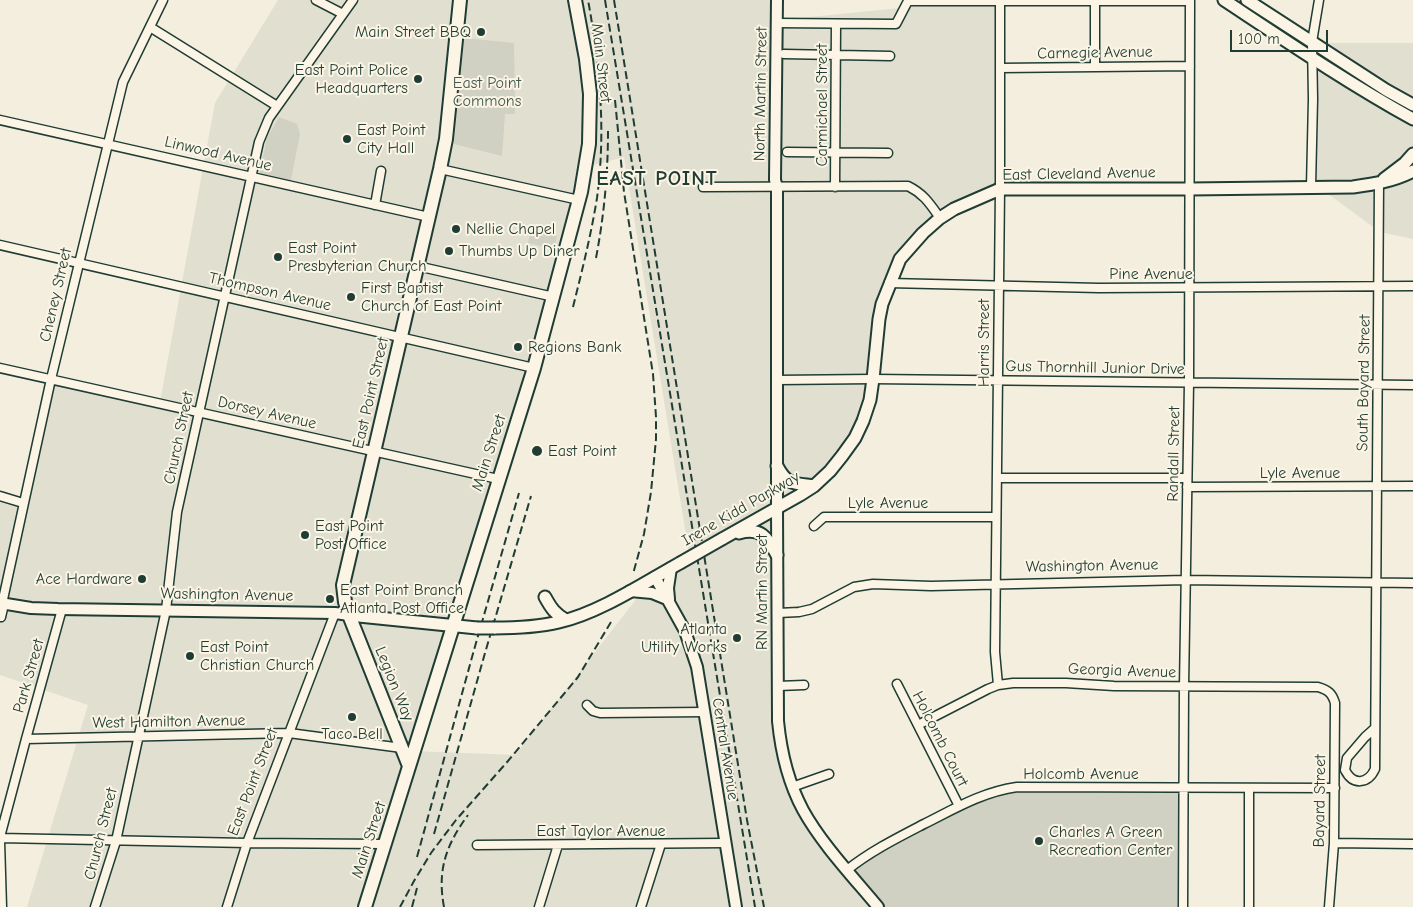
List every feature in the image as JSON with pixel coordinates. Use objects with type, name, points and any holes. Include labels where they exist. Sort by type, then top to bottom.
[{"type":"main road","name":"East Point Street","points":[[349,615],[343,585],[446,139],[460,0]]},
{"type":"main road","name":"Main Street","points":[[365,907],[534,368],[579,200],[588,152],[590,111],[586,59],[575,0]]},
{"type":"main road","points":[[1224,0],[1346,80],[1408,116],[1413,125]]},
{"type":"main road","points":[[1247,0],[1386,90],[1413,105]]},
{"type":"main road","points":[[1379,183],[1406,163],[1413,154]]},
{"type":"main road","name":"East Cleveland Avenue","points":[[940,218],[961,206],[1000,189],[1190,190],[1353,187],[1379,183],[1413,171]]},
{"type":"main road","name":"Irene Kidd Parkway","points":[[453,625],[477,628],[535,626],[566,620],[584,614],[656,577],[814,486],[842,456],[854,438],[866,412],[870,400],[882,304],[900,259],[923,233],[940,218]]},
{"type":"main road","points":[[777,466],[784,478],[794,483],[814,486]]},
{"type":"main road","points":[[725,538],[748,530],[758,532],[768,540],[777,555]]},
{"type":"main road","points":[[545,597],[556,614],[566,620]]},
{"type":"main road","name":"Washington Avenue","points":[[349,615],[453,625]]},
{"type":"main road","name":"Legion Way","points":[[349,615],[410,766]]},
{"type":"street","name":"Cheney Street","points":[[0,617],[51,379],[123,82],[163,0]]},
{"type":"street","points":[[316,0],[343,14]]},
{"type":"street","name":"Church Street","points":[[96,907],[116,841],[166,610],[177,512],[251,176],[263,130],[277,106],[353,0]]},
{"type":"street","name":"North Martin Street","points":[[777,0],[774,180],[777,187]]},
{"type":"street","points":[[1311,187],[1312,42],[1319,0]]},
{"type":"street","points":[[776,23],[896,24],[908,1],[1095,2],[1095,67]]},
{"type":"street","name":"Harris Street","points":[[998,685],[995,652],[995,584],[1000,189],[1000,1]]},
{"type":"street","name":"Randall Street","points":[[1095,2],[1190,1],[1190,287],[1182,907]]},
{"type":"street","name":"Carmichael Street","points":[[835,187],[836,24]]},
{"type":"street","points":[[150,26],[277,106]]},
{"type":"street","points":[[784,54],[890,56]]},
{"type":"street","name":"Carnegie Avenue","points":[[1000,68],[1190,66]]},
{"type":"street","name":"Linwood Avenue","points":[[0,120],[429,217]]},
{"type":"street","points":[[787,152],[888,153]]},
{"type":"street","points":[[440,169],[579,200]]},
{"type":"street","points":[[375,205],[381,171]]},
{"type":"street","name":"South Bayard Street","points":[[1376,582],[1379,183]]},
{"type":"street","points":[[703,187],[908,186],[924,196],[940,218]]},
{"type":"street","name":"RN Martin Street","points":[[777,187],[777,555],[780,742],[792,787],[813,827],[878,907]]},
{"type":"street","name":"Thompson Avenue","points":[[0,245],[534,368]]},
{"type":"street","points":[[418,266],[554,297]]},
{"type":"street","name":"Pine Avenue","points":[[889,283],[1099,288],[1413,286]]},
{"type":"street","name":"Dorsey Avenue","points":[[0,368],[498,479]]},
{"type":"street","name":"Gus Thornhill Junior Drive","points":[[777,380],[873,379],[1413,384]]},
{"type":"street","points":[[996,478],[1187,478]]},
{"type":"street","name":"Lyle Avenue","points":[[1187,487],[1413,486]]},
{"type":"street","points":[[0,496],[23,503]]},
{"type":"street","name":"Lyle Avenue","points":[[814,526],[824,517],[996,517]]},
{"type":"street","name":"Central Avenue","points":[[669,600],[668,588],[675,565]]},
{"type":"street","name":"Central Avenue","points":[[656,577],[691,646],[697,667],[736,907]]},
{"type":"street","name":"Washington Avenue","points":[[778,612],[799,612],[812,609],[854,587],[873,584],[931,586],[1186,580],[1413,583]]},
{"type":"street","name":"Bayard Street","points":[[1375,728],[1364,737],[1347,758],[1346,770],[1351,779],[1365,780],[1372,777],[1375,769],[1376,582]]},
{"type":"street","name":"East Point Street","points":[[227,907],[247,843],[335,613],[343,585]]},
{"type":"street","points":[[630,591],[652,593],[669,600]]},
{"type":"street","name":"Washington Avenue","points":[[2,604],[31,608],[62,609],[335,613],[349,615]]},
{"type":"street","name":"Park Street","points":[[2,907],[0,839],[62,609]]},
{"type":"street","name":"Georgia Avenue","points":[[918,725],[988,689],[998,685],[1013,683],[1184,687],[1318,687],[1328,690],[1333,696]]},
{"type":"street","name":"Holcomb Court","points":[[897,684],[960,806]]},
{"type":"street","points":[[778,686],[804,685]]},
{"type":"street","name":"Bayard Street","points":[[1329,907],[1334,843],[1335,703],[1333,696]]},
{"type":"street","points":[[587,704],[593,711],[600,713],[705,712]]},
{"type":"street","name":"West Hamilton Avenue","points":[[26,739],[289,732],[402,748]]},
{"type":"street","points":[[792,787],[829,774]]},
{"type":"street","name":"Holcomb Avenue","points":[[847,870],[877,848],[960,806],[988,793],[1017,788],[1335,788]]},
{"type":"street","points":[[1249,788],[1249,907]]},
{"type":"street","points":[[0,839],[385,844]]},
{"type":"street","name":"East Taylor Avenue","points":[[477,845],[725,843]]},
{"type":"street","points":[[1334,843],[1413,844]]},
{"type":"street","points":[[641,907],[661,844]]},
{"type":"street","points":[[539,907],[558,845]]},
{"type":"shaded area","points":[[278,0],[780,0],[780,20],[982,0],[1000,0],[1000,186],[927,229],[893,276],[873,378],[860,429],[826,476],[775,507],[780,733],[805,814],[876,907],[27,907],[88,705],[0,675],[0,499],[19,504],[49,376],[160,402],[215,103]],"holes":[[[624,157],[689,553],[655,575],[515,755],[413,751],[460,627],[590,166]]]},
{"type":"shaded area","points":[[1316,43],[1413,43],[1413,239],[1380,232],[1316,185]]},
{"type":"green space","name":"East Point Commons","points":[[464,38],[514,43],[515,114],[505,114],[502,156],[454,144]]},
{"type":"green space","points":[[279,117],[297,124],[300,134],[291,180],[278,180],[259,175],[267,138]]},
{"type":"green space","points":[[531,230],[557,236],[554,249],[528,243]]},
{"type":"green space","name":"Charles A Green Recreation Center","points":[[1010,783],[1180,791],[1181,907],[876,907],[844,869],[946,809]]},
{"type":"railway","points":[[573,307],[595,212],[600,173],[600,99],[596,49],[588,0]]},
{"type":"railway","points":[[605,0],[755,907]]},
{"type":"railway","points":[[614,0],[747,820],[764,907]]},
{"type":"railway","points":[[615,100],[624,192],[653,374],[656,417],[651,492],[644,534],[633,574]]},
{"type":"railway","points":[[596,258],[605,195],[608,131]]},
{"type":"railway","points":[[417,857],[519,493]]},
{"type":"railway","points":[[434,834],[531,496]]},
{"type":"railway","points":[[400,907],[431,853],[456,820],[578,677],[611,622]]},
{"type":"railway","points":[[444,907],[442,881],[445,858],[454,837],[468,815]]},
{"type":"railway","points":[[412,907],[417,888]]},
{"type":"place","name":"Main Street BBQ","points":[[481,32]]},
{"type":"place","name":"East Point Police Headquarters","points":[[418,79]]},
{"type":"place","name":"East Point City Hall","points":[[347,139]]},
{"type":"place","name":"Nellie Chapel","points":[[456,229]]},
{"type":"place","name":"Thumbs Up Diner","points":[[449,251]]},
{"type":"place","name":"East Point Presbyterian Church","points":[[278,257]]},
{"type":"place","name":"First Baptist Church of East Point","points":[[351,297]]},
{"type":"place","name":"Regions Bank","points":[[518,347]]},
{"type":"place","name":"East Point","points":[[537,451]]},
{"type":"place","name":"East Point Post Office","points":[[305,535]]},
{"type":"place","name":"Ace Hardware","points":[[142,579]]},
{"type":"place","name":"East Point Branch Atlanta Post Office","points":[[330,599]]},
{"type":"place","name":"Atlanta Utility Works","points":[[737,638]]},
{"type":"place","name":"East Point Christian Church","points":[[190,656]]},
{"type":"place","name":"Taco Bell","points":[[352,717]]},
{"type":"place","name":"Charles A Green Recreation Center","points":[[1039,841]]},
{"type":"district","name":"EAST POINT","points":[[657,179]]}]
